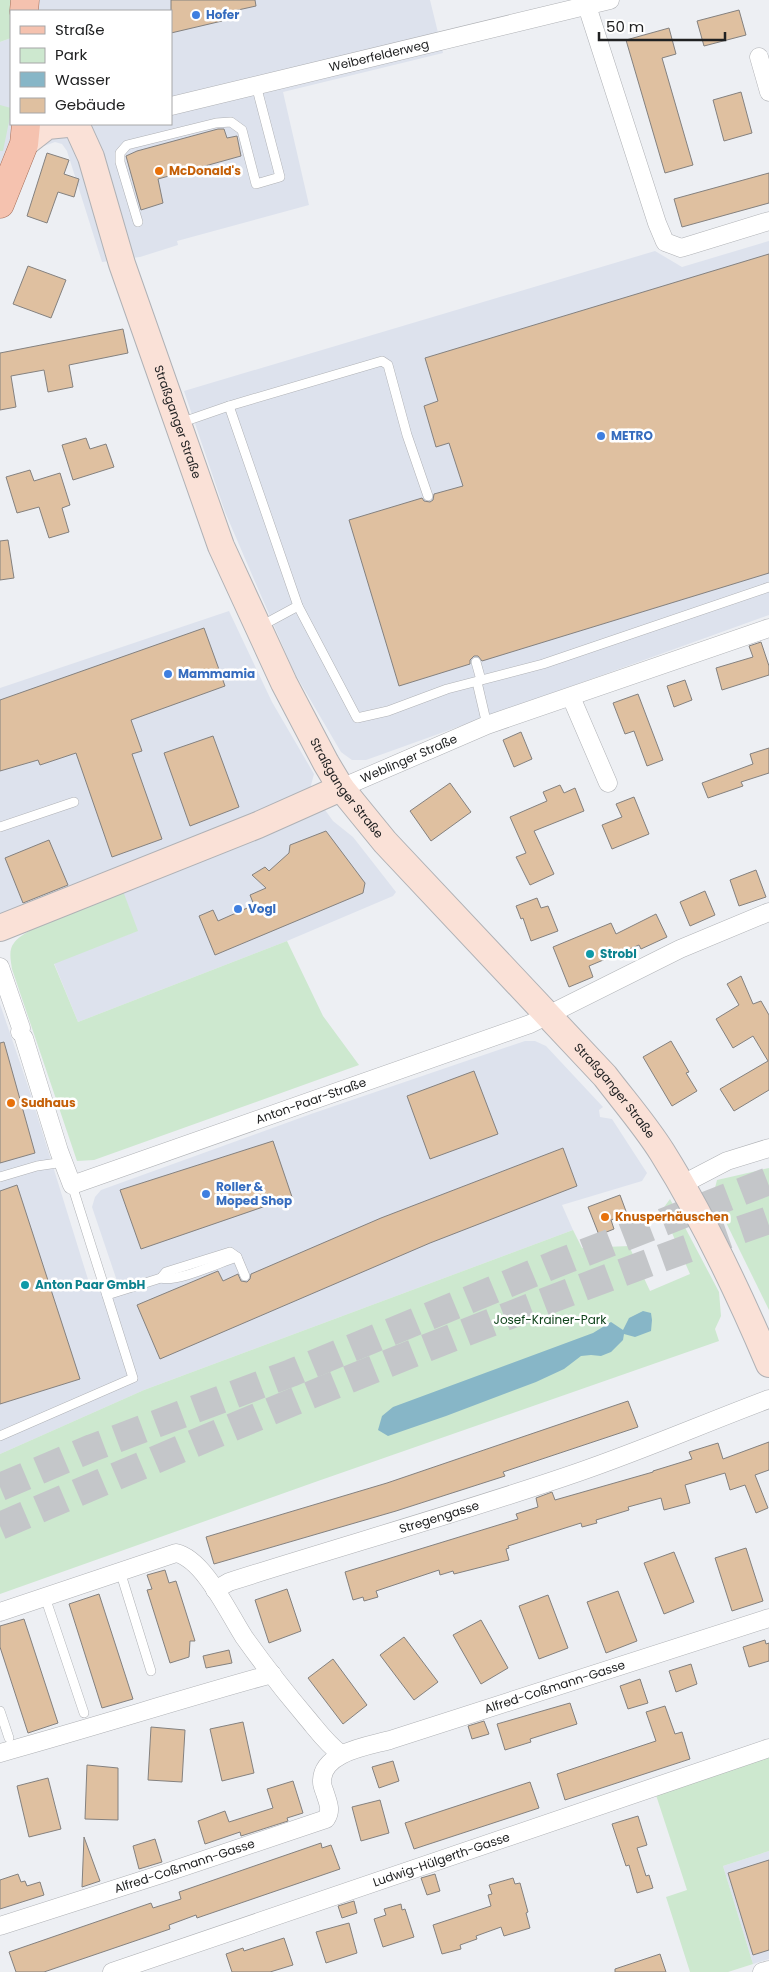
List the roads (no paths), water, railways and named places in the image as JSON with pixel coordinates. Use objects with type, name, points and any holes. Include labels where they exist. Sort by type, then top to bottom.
[{"type":"main road","points":[[0,204],[25,134]]},
{"type":"street","name":"Weiberfelderweg","points":[[172,106],[610,0]]},
{"type":"street","points":[[587,6],[657,223],[665,242],[681,248],[769,221]]},
{"type":"street","points":[[759,57],[769,92]]},
{"type":"street","points":[[25,134],[47,126],[57,125]]},
{"type":"street","name":"Straßganger Straße","points":[[76,125],[91,157],[122,264],[221,546],[295,705],[326,763],[341,788],[385,842],[605,1076],[633,1111],[662,1152],[716,1247],[769,1364]]},
{"type":"street","name":"Weblinger Straße","points":[[0,928],[258,825],[488,725],[769,628]]},
{"type":"street","points":[[571,696],[608,783]]},
{"type":"street","name":"Anton-Paar-Straße","points":[[72,1185],[530,1024],[680,949],[769,912]]},
{"type":"street","points":[[2,977],[72,1185]]},
{"type":"street","points":[[681,1185],[727,1161],[769,1148]]},
{"type":"street","name":"Stregengasse","points":[[214,1590],[229,1582],[577,1473],[769,1399]]},
{"type":"street","points":[[0,1612],[176,1553],[184,1554],[194,1562],[272,1674],[331,1747],[341,1754]]},
{"type":"street","name":"Alfred-Coßmann-Gasse","points":[[0,1926],[326,1819],[330,1813],[322,1782],[326,1769],[341,1754],[769,1618]]},
{"type":"street","points":[[0,1753],[272,1674]]},
{"type":"street","name":"Ludwig-Hülgerth-Gasse","points":[[112,1972],[769,1748]]},
{"type":"street","points":[[762,1972],[769,1970]]},
{"type":"lane","points":[[138,222],[120,162],[120,154],[127,145],[216,123],[231,122],[242,130],[256,184],[280,177],[256,85]]},
{"type":"lane","points":[[177,424],[229,406],[382,361],[388,365],[407,435],[428,496]]},
{"type":"lane","points":[[229,406],[298,606],[356,718],[388,710],[447,690],[543,664],[769,588]]},
{"type":"lane","points":[[258,628],[298,606]]},
{"type":"lane","points":[[476,662],[488,725]]},
{"type":"lane","points":[[0,827],[74,802]]},
{"type":"lane","points":[[0,1177],[37,1166],[64,1162]]},
{"type":"lane","points":[[0,1436],[133,1378],[72,1185]]},
{"type":"lane","points":[[161,1278],[166,1272],[230,1252],[237,1257],[246,1276]]},
{"type":"lane","points":[[107,1295],[161,1278],[169,1280],[204,1273],[215,1264],[237,1257]]},
{"type":"lane","points":[[120,1571],[151,1671]]},
{"type":"lane","points":[[45,1597],[84,1713]]},
{"type":"lane","points":[[0,1711],[9,1738]]},
{"type":"water","points":[[643,1311],[651,1313],[651,1331],[635,1337],[624,1334],[623,1340],[611,1352],[601,1356],[581,1356],[564,1369],[536,1382],[388,1436],[378,1430],[382,1416],[393,1407],[593,1333],[611,1322],[623,1330],[629,1318]]},
{"type":"tunnel","points":[[0,1487],[92,1448],[291,1373],[558,1263],[769,1181]]},
{"type":"tunnel","points":[[0,1526],[382,1366],[574,1290],[769,1220]]},
{"type":"place","name":"Hofer","points":[[196,15]]},
{"type":"place","name":"McDonald's","points":[[159,171]]},
{"type":"place","name":"METRO","points":[[601,436]]},
{"type":"place","name":"Mammamia","points":[[168,674]]},
{"type":"place","name":"Vogl","points":[[238,909]]},
{"type":"place","name":"Strobl","points":[[590,954]]},
{"type":"place","name":"Sudhaus","points":[[11,1103]]},
{"type":"place","name":"Roller & Moped Shop","points":[[206,1194]]},
{"type":"place","name":"Knusperhäuschen","points":[[605,1217]]},
{"type":"place","name":"Anton Paar GmbH","points":[[25,1285]]},
{"type":"park label","name":"Josef-Krainer-Park","points":[[550,1320]]}]
